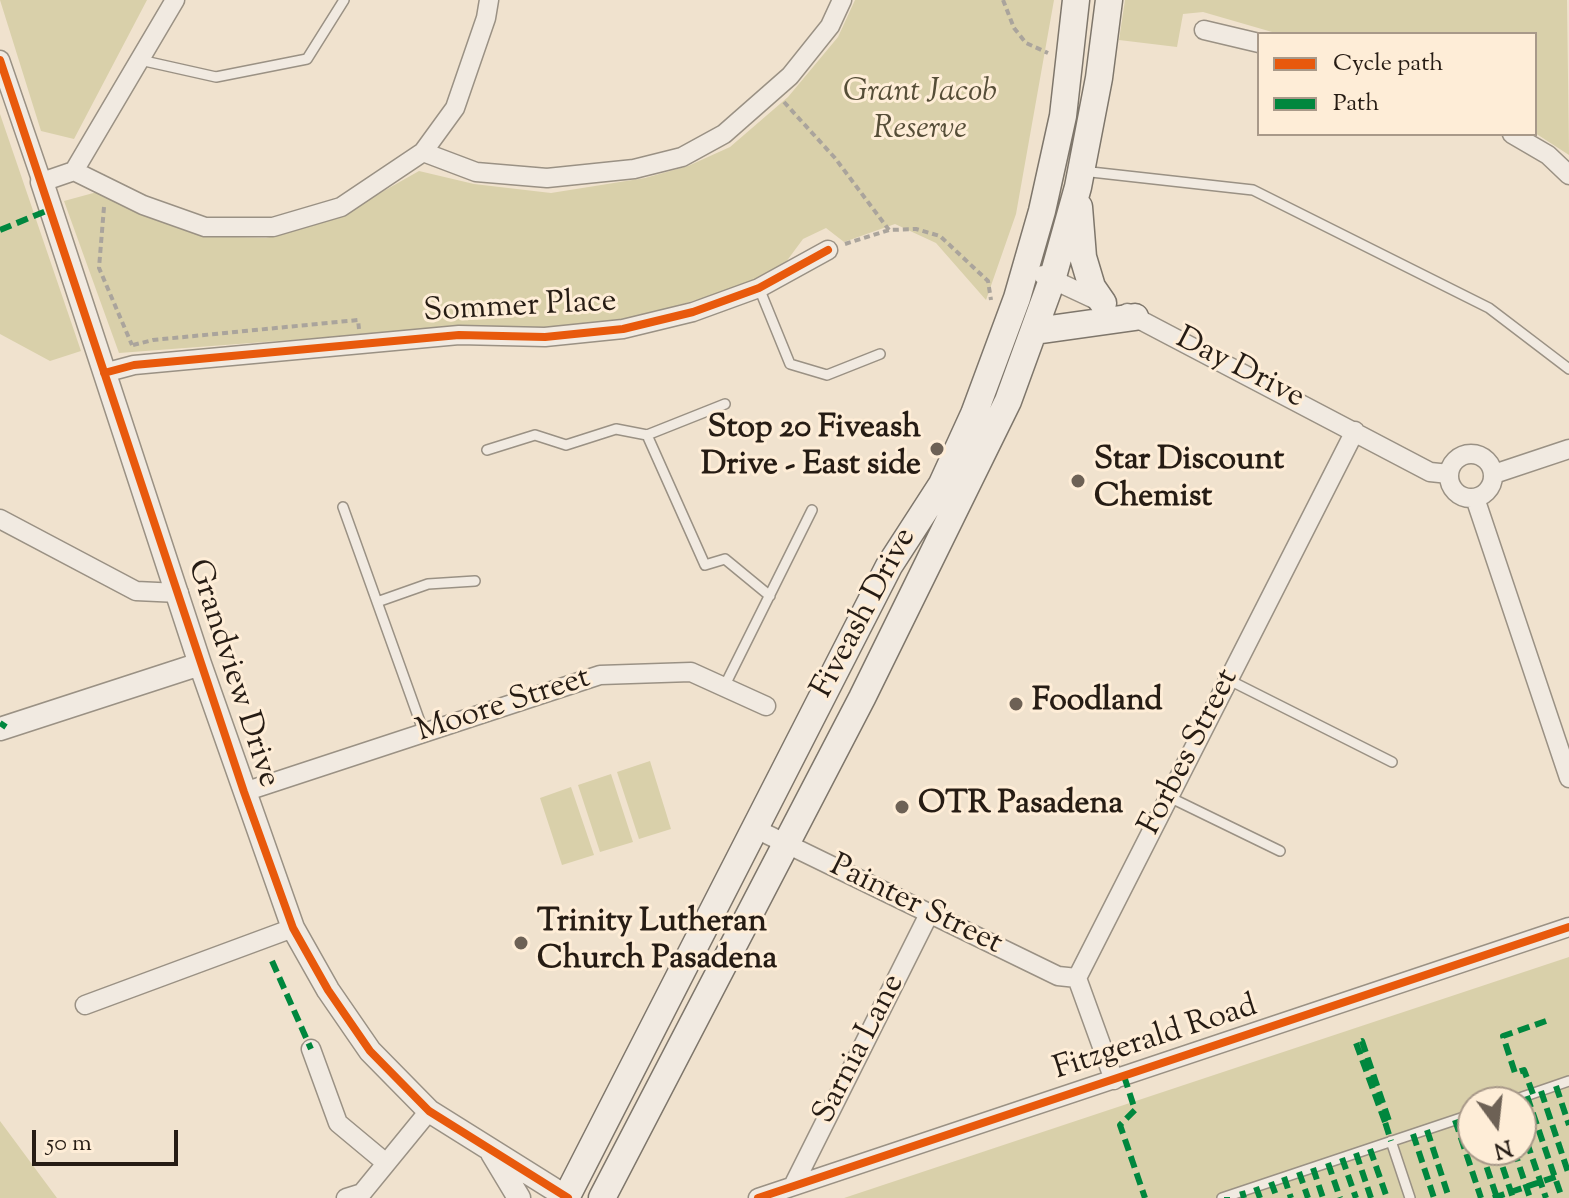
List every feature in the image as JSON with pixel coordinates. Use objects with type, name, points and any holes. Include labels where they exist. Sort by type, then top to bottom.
[{"type":"main road","name":"Fiveash Drive","points":[[567,1198],[901,544],[942,484],[974,414],[1027,268],[1053,165],[1076,0]]},
{"type":"main road","name":"Fiveash Drive","points":[[602,1198],[938,549],[1008,401],[1052,280],[1080,179],[1109,0]]},
{"type":"main road","points":[[1080,179],[1083,257],[1092,287],[1103,303]]},
{"type":"main road","points":[[1035,331],[1135,317]]},
{"type":"street","points":[[42,182],[74,171],[175,0]]},
{"type":"street","points":[[74,171],[170,216],[205,227],[273,227],[341,207],[423,152],[455,108],[486,18],[489,0]]},
{"type":"street","points":[[423,152],[476,172],[547,178],[634,169],[682,157],[724,134],[774,91],[830,26],[842,0]]},
{"type":"street","points":[[1204,30],[1257,43]]},
{"type":"street","name":"Grandview Drive","points":[[0,60],[200,664],[293,928],[328,990],[370,1051],[429,1111],[567,1198]]},
{"type":"street","points":[[1515,136],[1548,155],[1569,175]]},
{"type":"street","name":"Sommer Place","points":[[104,373],[134,365],[459,335],[545,337],[623,329],[693,312],[759,288],[828,250]]},
{"type":"street","name":"Day Drive","points":[[1027,268],[1135,317],[1430,472],[1449,474]]},
{"type":"street","name":"Forbes Street","points":[[1077,978],[1355,431]]},
{"type":"street","points":[[1494,474],[1569,449]]},
{"type":"street","points":[[1468,454],[1488,461],[1494,474],[1491,487],[1475,498],[1456,493],[1449,474],[1455,461],[1468,454]]},
{"type":"street","points":[[1475,498],[1569,778]]},
{"type":"street","points":[[0,519],[136,591],[179,593]]},
{"type":"street","points":[[0,729],[200,664]]},
{"type":"street","name":"Moore Street","points":[[244,792],[600,675],[691,672],[766,706]]},
{"type":"street","name":"Painter Street","points":[[756,829],[1058,976],[1077,978]]},
{"type":"street","name":"Sarnia Lane","points":[[793,1186],[929,914]]},
{"type":"street","name":"Fitzgerald Road","points":[[758,1198],[1569,927]]},
{"type":"street","points":[[85,1005],[293,928]]},
{"type":"street","points":[[1077,978],[1114,1080]]},
{"type":"street","points":[[311,1049],[338,1123],[386,1163]]},
{"type":"street","points":[[354,1197],[429,1111]]},
{"type":"street","points":[[490,1149],[519,1198]]},
{"type":"lane","points":[[140,60],[216,77],[307,59],[344,0]]},
{"type":"lane","points":[[1080,179],[1253,190],[1489,308],[1569,369]]},
{"type":"lane","points":[[759,288],[790,364],[827,375],[880,354]]},
{"type":"lane","points":[[487,450],[535,435],[566,445],[616,429],[647,435],[725,404]]},
{"type":"lane","points":[[647,435],[705,565],[725,559],[770,596]]},
{"type":"lane","points":[[343,507],[424,733]]},
{"type":"lane","points":[[724,687],[812,510]]},
{"type":"lane","points":[[377,602],[428,584],[475,581]]},
{"type":"lane","points":[[1229,680],[1392,762]]},
{"type":"lane","points":[[1169,797],[1280,851]]},
{"type":"lane","points":[[1537,1092],[1569,1081]]},
{"type":"lane","points":[[1222,1198],[1457,1119]]},
{"type":"lane","points":[[1391,1141],[1410,1198]]},
{"type":"path","points":[[1003,0],[1014,28],[1026,43],[1038,51],[1070,56]]},
{"type":"path","points":[[774,91],[835,158],[889,230]]},
{"type":"path","points":[[107,187],[99,268],[135,355]]},
{"type":"path","points":[[828,250],[889,230],[916,229],[940,236],[988,281],[993,308],[999,292]]},
{"type":"path","points":[[132,345],[153,340],[358,320],[361,344]]},
{"type":"green space","points":[[0,0],[147,0],[74,139],[41,131]]},
{"type":"green space","name":"Grant Jacob Reserve","points":[[855,0],[1054,0],[1016,214],[986,300],[936,243],[895,224],[844,242],[826,228],[803,239],[783,266],[733,289],[642,316],[563,327],[463,327],[119,353],[64,201],[97,192],[205,236],[266,238],[343,214],[419,171],[474,184],[551,193],[645,178],[688,166],[730,147],[788,97],[838,37]]},
{"type":"green space","points":[[1125,0],[1567,0],[1569,155],[1537,134],[1537,32],[1272,32],[1203,12],[1183,14],[1177,47],[1119,40]]},
{"type":"green space","points":[[0,114],[81,351],[50,361],[0,334]]},
{"type":"green space","points":[[650,761],[671,829],[639,839],[617,772]]},
{"type":"green space","points":[[611,774],[633,842],[600,852],[578,785]]},
{"type":"green space","points":[[571,787],[594,855],[562,865],[540,798]]},
{"type":"green space","points":[[1569,957],[1569,1198],[844,1198]]},
{"type":"green space","points":[[0,1121],[57,1198],[0,1198]]},
{"type":"marked path","points":[[0,230],[51,209]]},
{"type":"marked path","points":[[0,723],[6,727]]},
{"type":"marked path","points":[[272,961],[311,1049]]},
{"type":"marked path","points":[[1530,1086],[1524,1070],[1515,1073],[1503,1036],[1546,1021]]},
{"type":"marked path","points":[[1385,1122],[1356,1043],[1362,1041],[1389,1121],[1385,1122],[1391,1141]]},
{"type":"marked path","points":[[1124,1076],[1135,1110],[1120,1125],[1145,1198]]},
{"type":"marked path","points":[[1556,1086],[1569,1125]]},
{"type":"marked path","points":[[1541,1091],[1569,1175]]},
{"type":"marked path","points":[[1455,1120],[1481,1198]]},
{"type":"marked path","points":[[1537,1125],[1562,1198]]},
{"type":"marked path","points":[[1427,1130],[1449,1198]]},
{"type":"marked path","points":[[1413,1134],[1434,1198]]},
{"type":"marked path","points":[[1370,1149],[1387,1198]]},
{"type":"marked path","points":[[1356,1153],[1371,1198]]},
{"type":"marked path","points":[[1342,1158],[1356,1198]]},
{"type":"marked path","points":[[1328,1163],[1340,1198]]},
{"type":"marked path","points":[[1486,1166],[1497,1198]]},
{"type":"marked path","points":[[1502,1166],[1513,1198]]},
{"type":"marked path","points":[[1519,1166],[1530,1198]]},
{"type":"marked path","points":[[1535,1166],[1546,1198]]},
{"type":"marked path","points":[[1313,1168],[1323,1198]]},
{"type":"marked path","points":[[1299,1172],[1308,1198]]},
{"type":"marked path","points":[[1493,1198],[1561,1175]]},
{"type":"marked path","points":[[1284,1177],[1291,1198]]},
{"type":"marked path","points":[[1271,1182],[1277,1198]]},
{"type":"marked path","points":[[1256,1187],[1260,1198]]},
{"type":"marked path","points":[[1242,1191],[1244,1198]]},
{"type":"cycle path","points":[[0,60],[244,792],[293,928],[328,990],[370,1051],[429,1111],[568,1198]]},
{"type":"cycle path","points":[[104,373],[134,365],[459,335],[545,337],[623,329],[693,312],[759,288],[828,250]]},
{"type":"cycle path","points":[[758,1198],[1569,927]]},
{"type":"place","name":"Stop 20 Fiveash Drive - East side","points":[[937,449]]},
{"type":"place","name":"Star Discount Chemist","points":[[1078,481]]},
{"type":"place","name":"Foodland","points":[[1016,704]]},
{"type":"place","name":"OTR Pasadena","points":[[902,807]]},
{"type":"place","name":"Trinity Lutheran Church Pasadena","points":[[521,943]]}]
